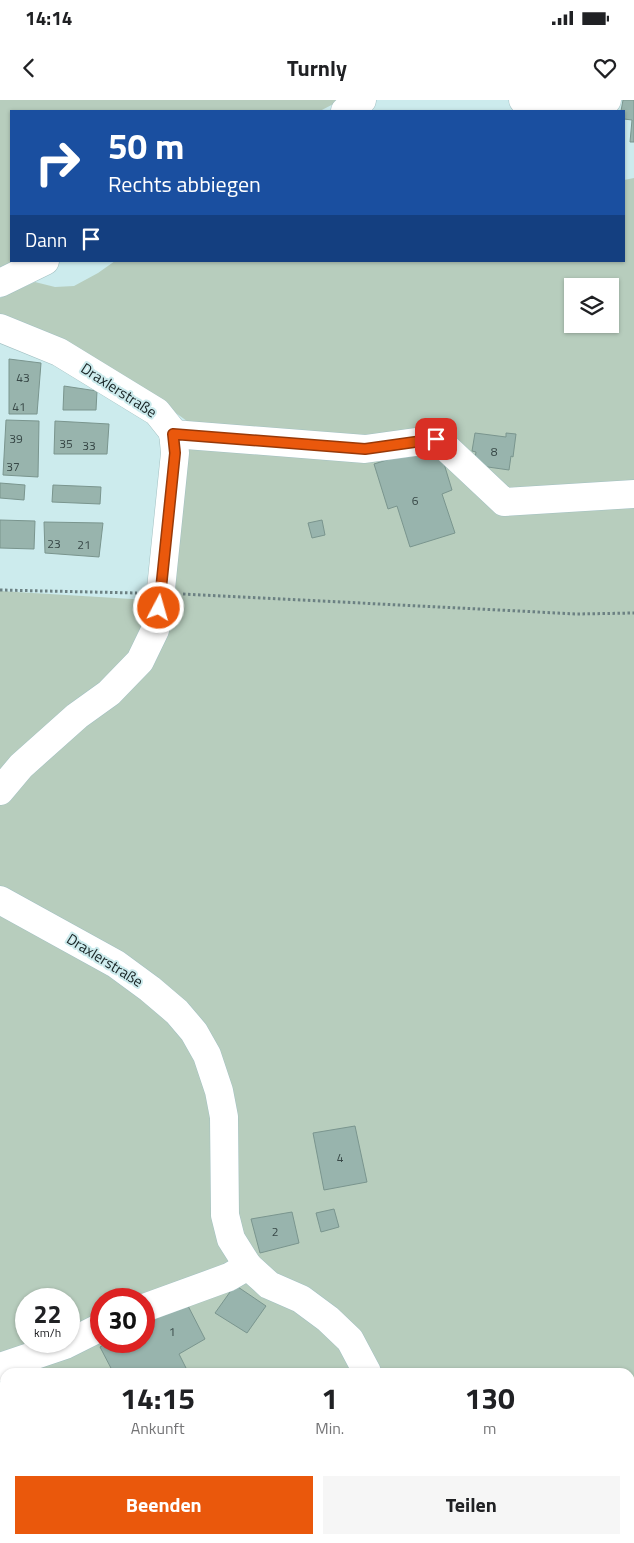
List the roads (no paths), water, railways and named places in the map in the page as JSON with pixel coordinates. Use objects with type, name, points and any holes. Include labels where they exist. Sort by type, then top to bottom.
[{"type":"street","points":[[347,110],[362,100]]},
{"type":"street","points":[[523,100],[595,103],[607,100]]},
{"type":"street","points":[[0,283],[43,262]]},
{"type":"street","name":"Draxlerstraße","points":[[0,328],[59,352],[157,412],[173,434]]},
{"type":"street","points":[[0,791],[21,766],[77,716],[109,693],[140,661],[155,630],[175,453],[173,434],[365,449],[436,439],[504,502],[634,494]]},
{"type":"street","name":"Draxlerstraße","points":[[0,900],[116,964],[150,988],[177,1012],[194,1032],[207,1055],[219,1091],[224,1117],[225,1215],[231,1239],[248,1266],[269,1285],[301,1299],[328,1319],[350,1340],[365,1368]]},
{"type":"street","points":[[155,1304],[229,1277],[248,1266]]},
{"type":"street","points":[[0,1367],[65,1345],[90,1332]]}]
